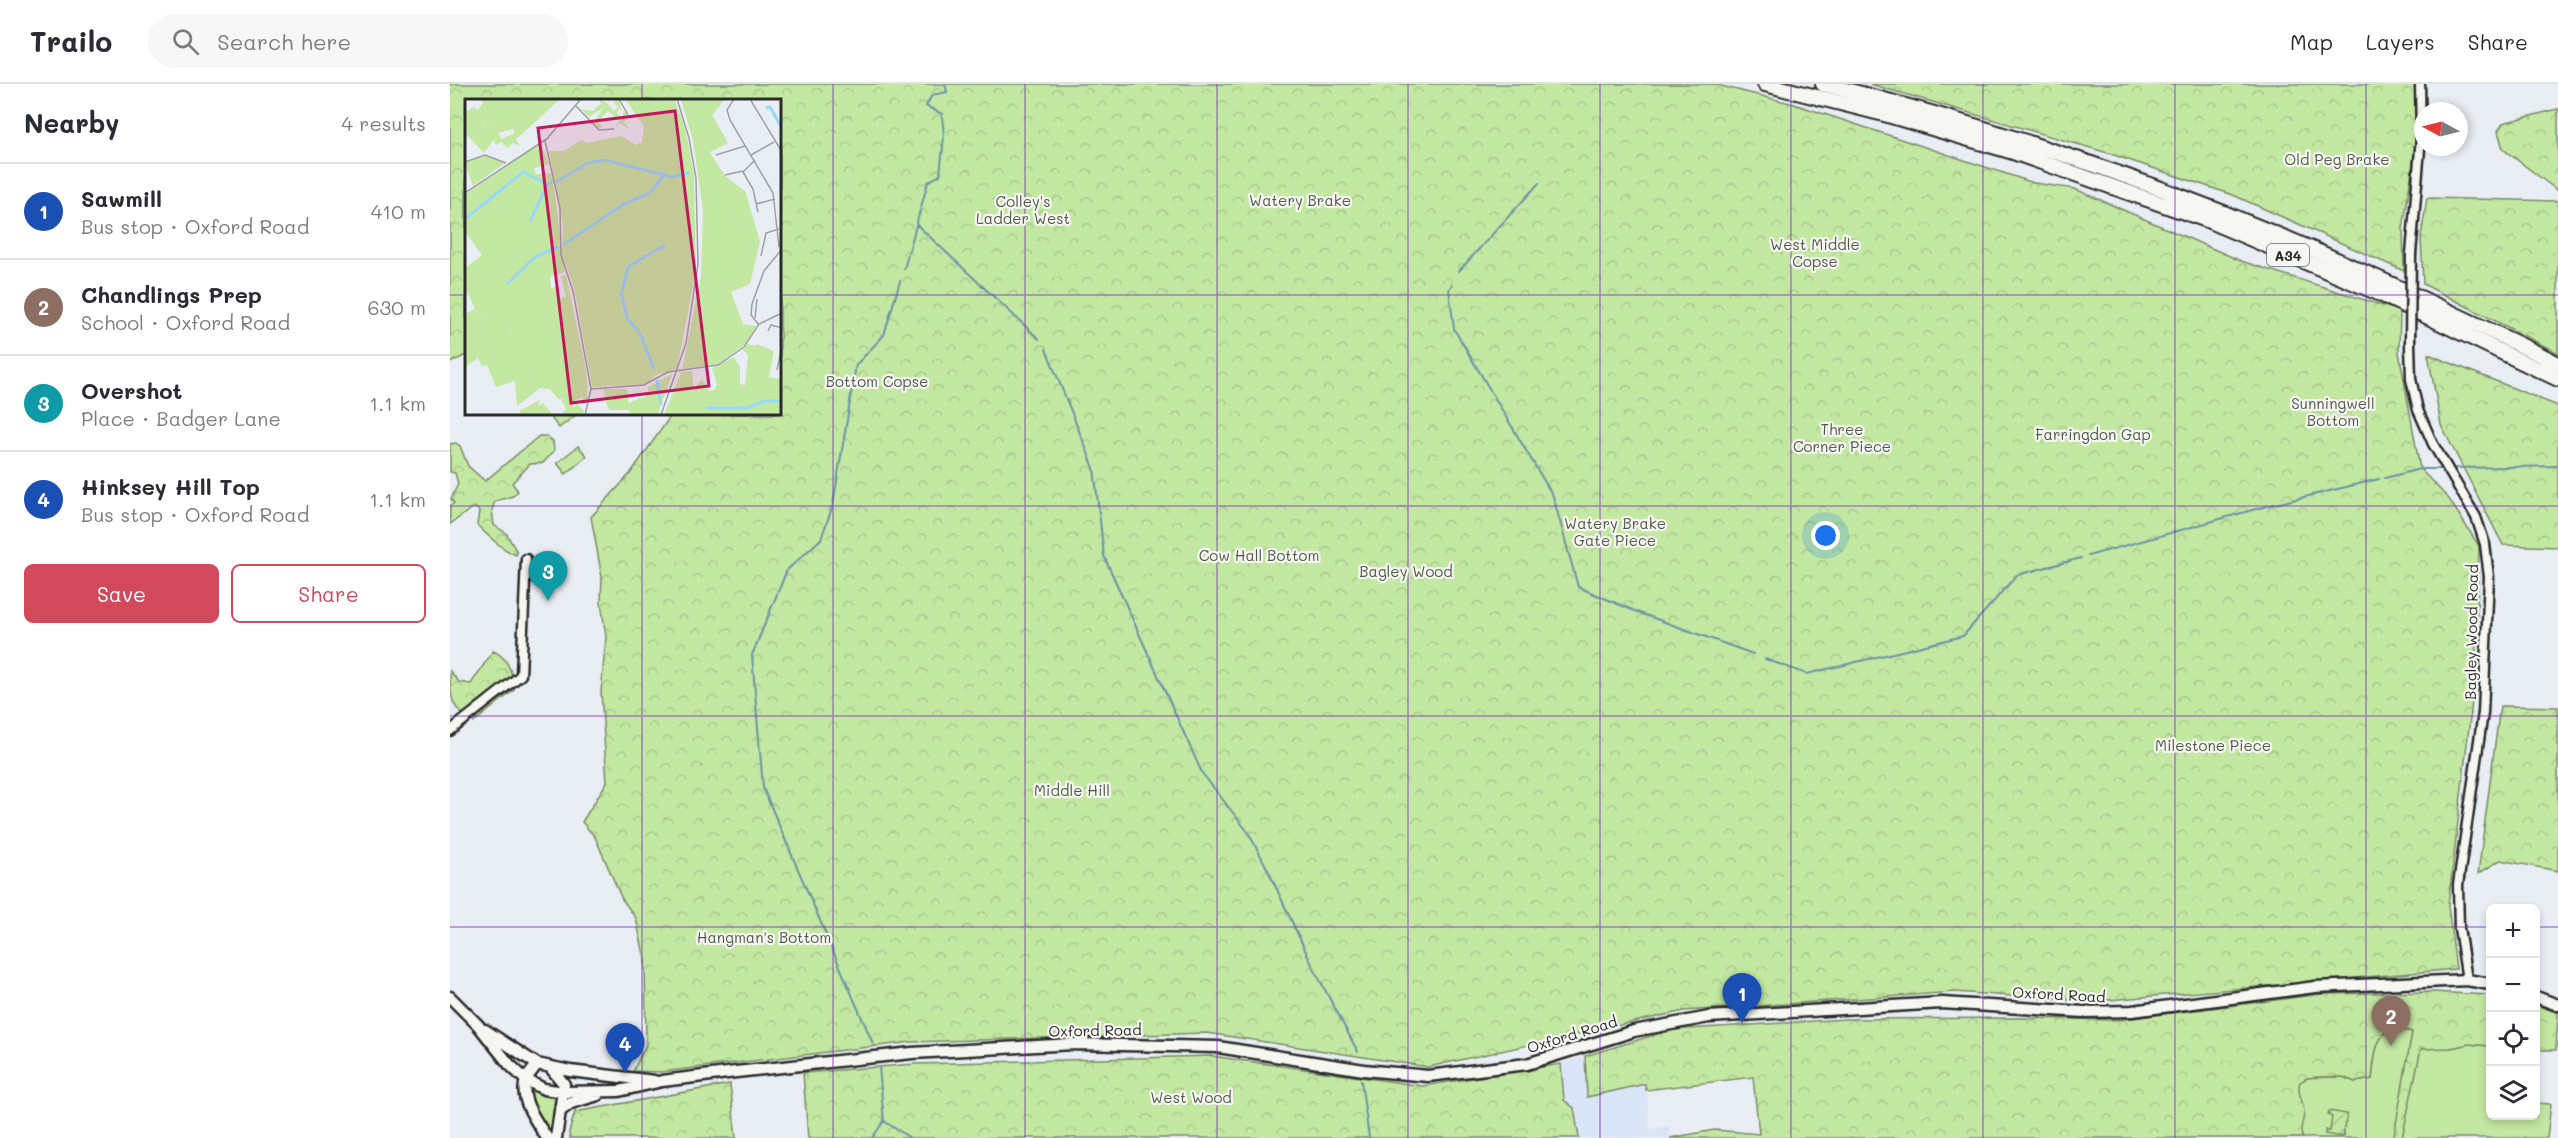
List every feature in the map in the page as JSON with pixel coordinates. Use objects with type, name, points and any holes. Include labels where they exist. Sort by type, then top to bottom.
[{"type":"highway","name":"A34","points":[[1765,84],[1888,115],[2010,151],[2206,220],[2374,291],[2558,379]]},
{"type":"highway","name":"A34","points":[[1823,84],[1892,101],[2014,138],[2210,207],[2380,279],[2558,364]]},
{"type":"street","name":"Bagley Wood Road","points":[[2420,84],[2421,137],[2411,254],[2411,379],[2418,410],[2433,444],[2476,517],[2484,544],[2489,577],[2483,714],[2458,885],[2459,928],[2467,980]]},
{"type":"street","points":[[450,731],[521,675],[526,559]]},
{"type":"street","name":"Oxford Road","points":[[560,1111],[571,1103],[619,1090],[662,1082],[912,1053],[1074,1044],[1176,1044],[1218,1047],[1364,1070],[1428,1076],[1527,1064],[1634,1031],[1709,1017],[1942,1003],[2084,1012],[2132,1011],[2315,987],[2467,980],[2486,983]]},
{"type":"street","points":[[450,997],[478,1025]]},
{"type":"street","points":[[2540,999],[2558,1005]]},
{"type":"street","name":"Oxford Road","points":[[478,1025],[537,1064],[662,1082]]},
{"type":"street","name":"Oxford Road","points":[[478,1025],[509,1064],[526,1080],[544,1089],[564,1092],[619,1090]]},
{"type":"street","points":[[537,1064],[526,1080],[526,1096],[532,1113],[547,1138]]},
{"type":"street","points":[[550,1067],[564,1084],[556,1138]]},
{"type":"shaded area","points":[[1585,1056],[1587,1097],[1646,1083],[1650,1129],[1669,1126],[1670,1138],[1579,1138],[1574,1108],[1564,1100],[1561,1064]]},
{"type":"green space","name":"Bagley Wood","points":[[450,84],[1713,84],[1794,104],[2034,183],[2075,189],[2241,261],[2400,311],[2399,352],[2420,469],[2449,499],[2479,546],[2475,676],[2448,906],[2456,969],[2109,1000],[2066,1000],[1955,992],[1684,1011],[1428,1067],[1207,1033],[911,1042],[661,1072],[633,1071],[646,1045],[645,959],[636,918],[622,899],[595,837],[582,822],[607,782],[601,692],[606,637],[601,602],[602,577],[591,517],[630,474],[671,416],[782,416],[782,99],[465,99],[465,356],[450,363]]},
{"type":"green space","name":"Old Peg Brake","points":[[1870,84],[2417,84],[2417,102],[2414,102],[2414,156],[2403,229],[2404,271],[2233,195],[2108,153]]},
{"type":"green space","points":[[2558,109],[2558,191],[2503,149],[2498,131],[2503,123]]},
{"type":"green space","points":[[2427,198],[2558,201],[2558,353],[2423,284],[2421,237]]},
{"type":"green space","points":[[2428,354],[2558,406],[2558,547],[2503,545],[2441,425]]},
{"type":"green space","points":[[554,416],[574,416],[559,428],[551,418]]},
{"type":"green space","points":[[539,436],[546,436],[553,441],[554,451],[543,463],[530,464],[512,483],[518,491],[513,496],[495,501],[492,510],[494,525],[506,533],[517,552],[516,555],[501,546],[477,525],[479,511],[474,507],[450,524],[450,506],[454,503],[451,499],[458,484],[455,473],[450,472],[450,444],[456,443],[460,446],[468,466],[485,481]]},
{"type":"green space","points":[[578,446],[587,456],[566,474],[557,463]]},
{"type":"green space","points":[[493,651],[506,662],[514,690],[474,722],[460,712],[453,701],[450,671],[459,682],[471,684]]},
{"type":"green space","points":[[2500,706],[2558,707],[2558,871],[2500,860],[2478,874]]},
{"type":"green space","points":[[2432,992],[2486,995],[2486,1046],[2469,1044],[2451,1048],[2421,1049],[2402,1138],[2395,1138],[2394,1135],[2412,1032],[2393,1027],[2382,1036],[2379,1042],[2372,1079],[2355,1082],[2343,1077],[2316,1077],[2300,1082],[2299,1090],[2304,1113],[2301,1129],[2303,1138],[1670,1138],[1715,1130],[1759,1134],[1753,1077],[1646,1090],[1645,1084],[1587,1097],[1585,1056],[1671,1030],[1846,1019],[2116,1020],[2322,994]]},
{"type":"green space","points":[[2540,1006],[2558,1013],[2556,1050],[2540,1050]]},
{"type":"green space","points":[[2393,1027],[2412,1032],[2411,1047],[2451,1048],[2469,1044],[2486,1046],[2486,1120],[2540,1120],[2540,1103],[2551,1104],[2547,1138],[2286,1138],[2288,1078],[2343,1077],[2355,1082],[2372,1079],[2379,1042]]},
{"type":"green space","name":"West Wood","points":[[1211,1056],[1423,1086],[1561,1064],[1564,1100],[1574,1108],[1579,1138],[808,1138],[803,1073],[915,1064]]},
{"type":"green space","points":[[730,1084],[736,1138],[570,1138],[569,1132],[575,1112]]},
{"type":"green space","points":[[531,1091],[558,1098],[552,1132],[549,1134],[533,1106]]},
{"type":"green space","points":[[2329,1111],[2347,1114],[2343,1137],[2325,1134],[2325,1130],[2330,1131],[2332,1117],[2328,1115]]},
{"type":"waterway","points":[[904,269],[928,182],[940,175],[944,136],[942,114],[926,106],[932,95],[947,92],[945,84]]},
{"type":"waterway","points":[[1459,271],[1539,183]]},
{"type":"waterway","points":[[917,225],[1039,339]]},
{"type":"waterway","points":[[874,1046],[763,788],[752,655],[787,570],[821,539],[833,505],[856,365],[884,335],[900,281]]},
{"type":"waterway","points":[[1452,285],[1449,289],[1454,329],[1553,496],[1578,587],[1637,612],[1753,654]]},
{"type":"waterway","points":[[1046,349],[1094,468],[1104,556],[1202,773],[1248,832],[1315,971],[1358,1052]]},
{"type":"waterway","points":[[2456,468],[2558,466]]},
{"type":"waterway","points":[[2385,478],[2420,469],[2440,469]]},
{"type":"waterway","points":[[2088,556],[2263,507],[2379,479]]},
{"type":"waterway","points":[[1765,659],[1807,674],[1963,636],[2017,575],[2081,558]]},
{"type":"waterway","points":[[879,1067],[884,1121],[910,1138]]},
{"type":"waterway","points":[[1361,1081],[1369,1138]]},
{"type":"waterway","points":[[872,1138],[884,1121]]},
{"type":"place","name":"Overshot","points":[[548,601]]},
{"type":"place","name":"Sawmill","points":[[1742,1023]]},
{"type":"place","name":"Chandlings Prep","points":[[2391,1046]]},
{"type":"place","name":"Hinksey Hill Top","points":[[625,1073]]},
{"type":"park label","name":"Watery Brake","points":[[1300,200]]},
{"type":"park label","name":"Colley's Ladder West","points":[[1023,210]]},
{"type":"park label","name":"West Middle Copse","points":[[1815,252]]},
{"type":"park label","name":"Bottom Copse","points":[[877,381]]},
{"type":"park label","name":"Sunningwell Bottom","points":[[2333,412]]},
{"type":"park label","name":"Farringdon Gap","points":[[2093,434]]},
{"type":"park label","name":"Three Corner Piece","points":[[1842,438]]},
{"type":"park label","name":"Watery Brake Gate Piece","points":[[1615,532]]},
{"type":"park label","name":"Cow Hall Bottom","points":[[1259,555]]},
{"type":"park label","name":"Milestone Piece","points":[[2213,745]]},
{"type":"park label","name":"Middle Hill","points":[[1072,790]]},
{"type":"park label","name":"Hangman's Bottom","points":[[764,937]]}]
